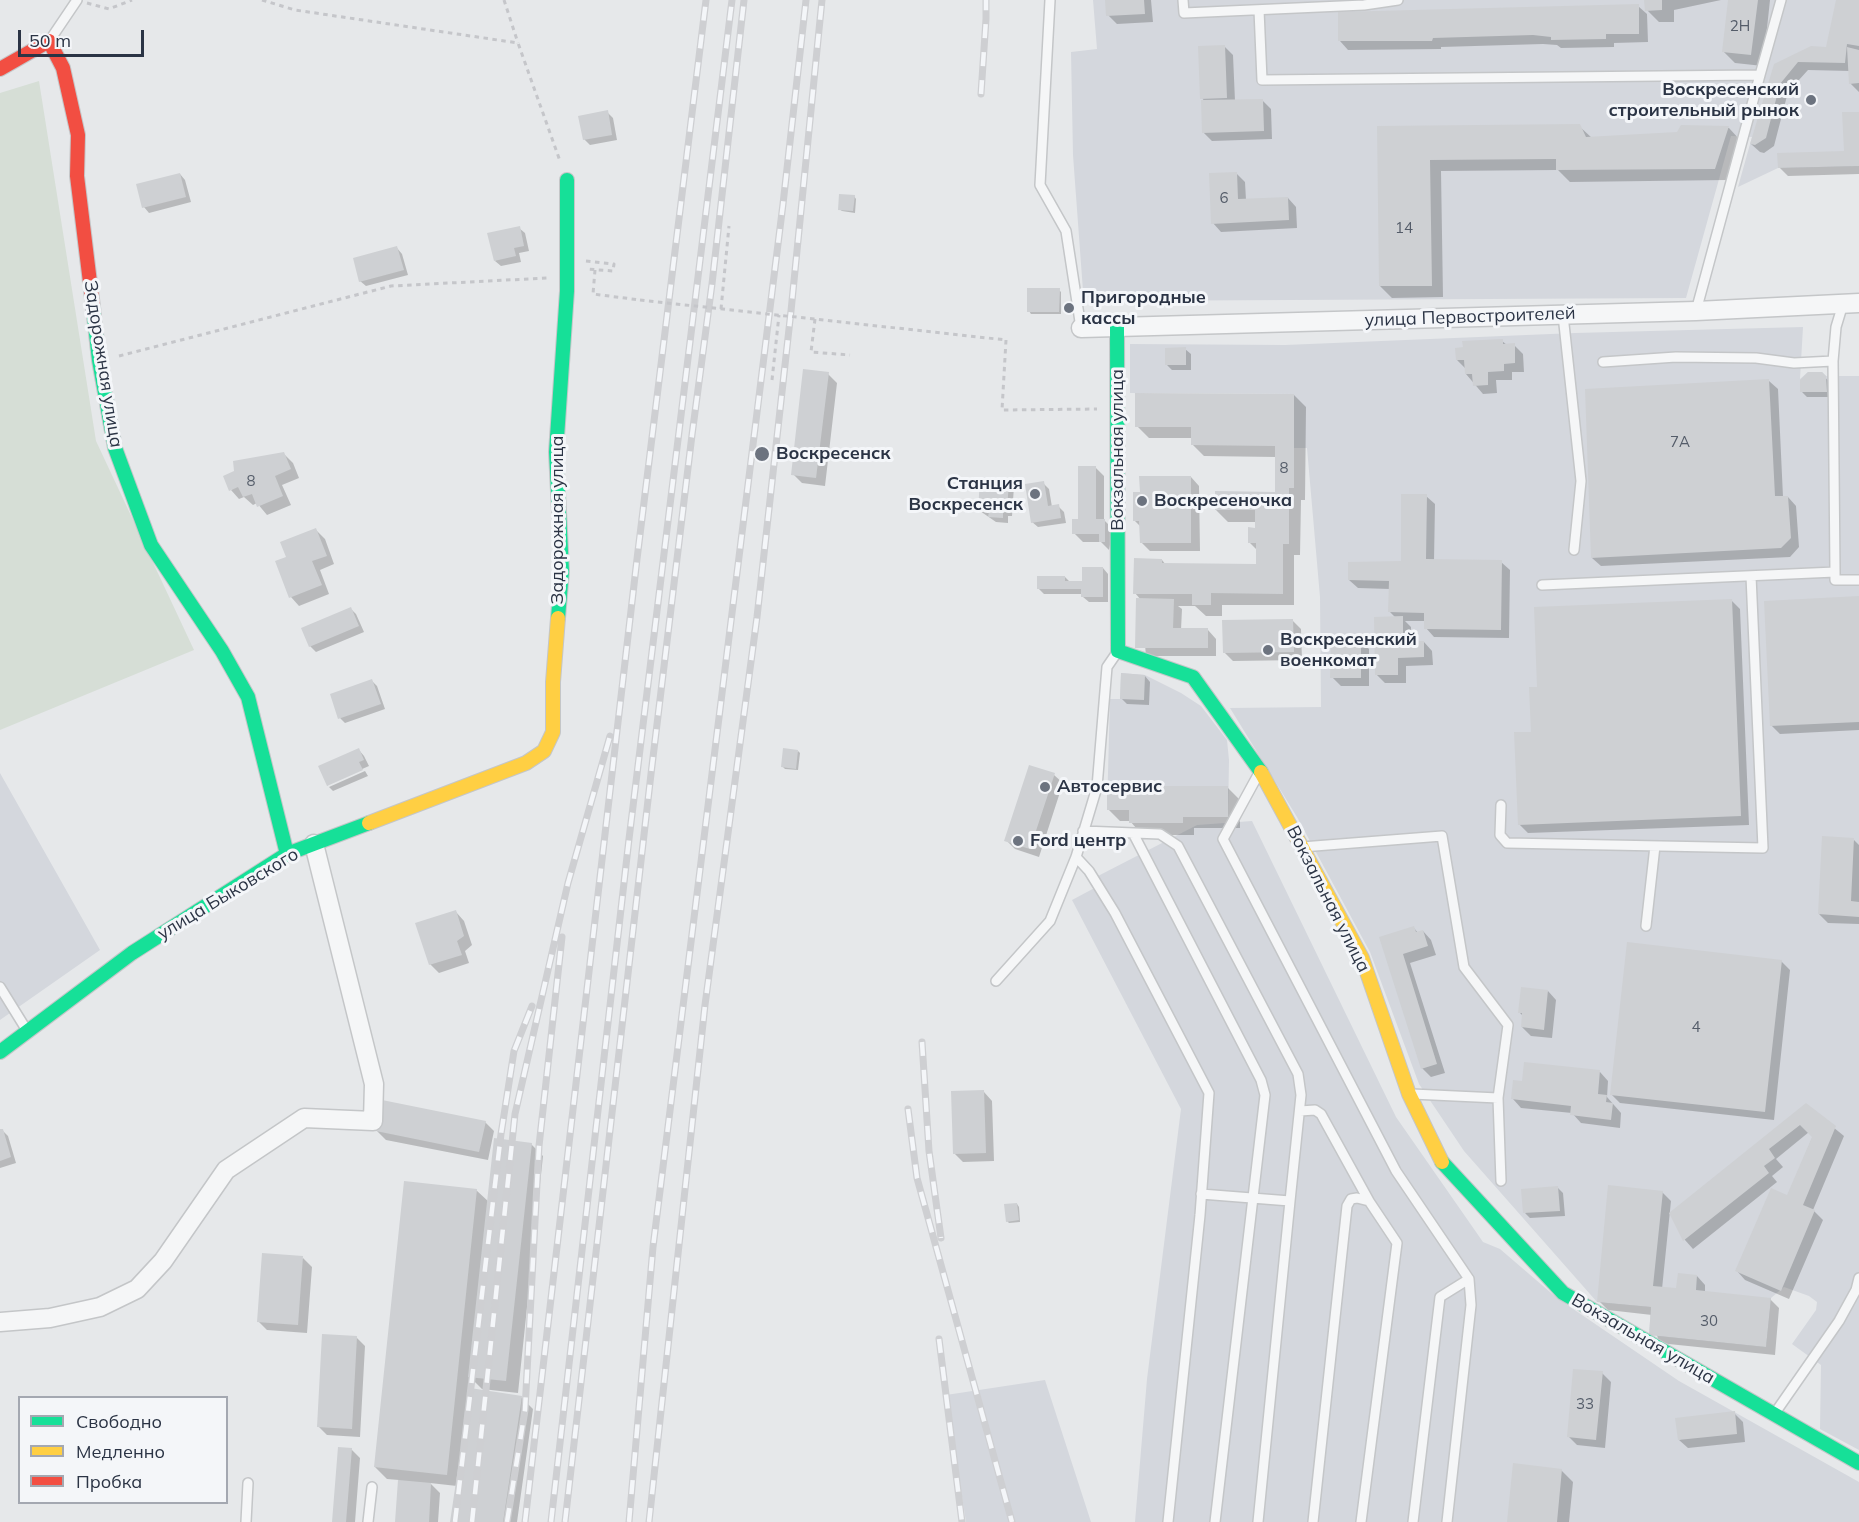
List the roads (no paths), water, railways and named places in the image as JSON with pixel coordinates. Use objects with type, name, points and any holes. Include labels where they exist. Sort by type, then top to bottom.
[{"type":"street","points":[[0,69],[49,42]]},
{"type":"street","name":"Задорожная улица","points":[[49,42],[63,68],[78,135],[77,176],[99,360],[115,448],[151,544],[222,651],[248,697],[287,854]]},
{"type":"street","name":"Задорожная улица","points":[[544,751],[553,732],[562,571],[556,452],[567,277],[567,180]]},
{"type":"street","name":"улица Первостроителей","points":[[1081,328],[1696,311],[1851,303]]},
{"type":"street","name":"Вокзальная улица","points":[[1117,327],[1118,651],[1193,677],[1260,771],[1362,958],[1409,1094],[1443,1164],[1563,1293],[1859,1463]]},
{"type":"street","name":"улица Быковского","points":[[0,1052],[132,953],[287,854],[526,763],[544,751]]},
{"type":"street","points":[[0,1322],[50,1318],[100,1307],[137,1289],[163,1262],[226,1170],[304,1118],[373,1121],[374,1084],[314,844]]},
{"type":"lane","points":[[1050,0],[1040,185],[1066,231],[1081,328]]},
{"type":"lane","points":[[1183,0],[1184,13],[1365,5],[1398,0]]},
{"type":"lane","points":[[1696,311],[1781,0]]},
{"type":"lane","points":[[49,42],[77,1]]},
{"type":"lane","points":[[1259,9],[1262,80],[1760,75]]},
{"type":"lane","points":[[1851,303],[1836,327],[1833,361],[1835,580],[1859,580]]},
{"type":"lane","points":[[1563,315],[1581,481],[1574,550]]},
{"type":"lane","points":[[1603,362],[1676,357],[1755,358],[1794,363],[1833,361]]},
{"type":"lane","points":[[1542,585],[1835,572]]},
{"type":"lane","points":[[1501,805],[1500,836],[1507,843],[1763,848],[1751,576]]},
{"type":"lane","points":[[996,981],[1050,921],[1076,857],[1097,787],[1107,667],[1118,651]]},
{"type":"lane","points":[[1260,771],[1223,839],[1396,1171],[1469,1279],[1471,1305],[1447,1522]]},
{"type":"lane","points":[[1083,831],[1160,834],[1178,846],[1298,1074],[1301,1095],[1300,1111],[1258,1522]]},
{"type":"lane","points":[[1132,833],[1262,1080],[1264,1095],[1254,1198],[1215,1522]]},
{"type":"lane","points":[[1302,848],[1442,836],[1464,967],[1508,1025],[1498,1098],[1501,1181]]},
{"type":"lane","points":[[1646,926],[1655,846]]},
{"type":"lane","points":[[1076,857],[1089,871],[1115,913],[1209,1093],[1168,1522]]},
{"type":"lane","points":[[0,987],[27,1032]]},
{"type":"lane","points":[[1409,1094],[1498,1098]]},
{"type":"lane","points":[[1300,1111],[1315,1110],[1321,1114],[1369,1201],[1397,1243],[1361,1522]]},
{"type":"lane","points":[[1201,1194],[1290,1201]]},
{"type":"lane","points":[[1312,1522],[1347,1206],[1351,1199],[1369,1201]]},
{"type":"lane","points":[[1774,1414],[1839,1321],[1856,1290],[1859,1278]]},
{"type":"lane","points":[[1413,1522],[1440,1297],[1469,1279]]},
{"type":"lane","points":[[246,1522],[248,1483]]},
{"type":"lane","points":[[368,1522],[372,1487]]},
{"type":"railway","points":[[525,1522],[637,559],[706,0]]},
{"type":"railway","points":[[551,1522],[629,839],[732,0]]},
{"type":"railway","points":[[565,1522],[651,774],[712,284],[744,0]]},
{"type":"railway","points":[[629,1522],[653,1247],[783,204],[806,0]]},
{"type":"railway","points":[[649,1522],[705,1005],[757,617],[822,0]]},
{"type":"railway","points":[[981,94],[986,0]]},
{"type":"railway","points":[[472,1522],[515,1114],[568,883],[610,736]]},
{"type":"railway","points":[[507,1522],[525,1410],[539,1146],[562,937]]},
{"type":"railway","points":[[455,1522],[501,1134],[514,1051],[532,1006]]},
{"type":"railway","points":[[922,1042],[929,1151],[941,1238]]},
{"type":"railway","points":[[908,1109],[917,1178],[1012,1522]]},
{"type":"railway","points":[[939,1339],[962,1522]]},
{"type":"place","name":"Воскресенский строительный рынок","points":[[1811,100]]},
{"type":"place","name":"Пригородные кассы","points":[[1069,308]]},
{"type":"place","name":"Воскресенск","points":[[762,454]]},
{"type":"place","name":"Станция Воскресенск","points":[[1035,494]]},
{"type":"place","name":"Воскресеночка","points":[[1142,501]]},
{"type":"place","name":"Воскресенский военкомат","points":[[1268,650]]},
{"type":"place","name":"Автосервис","points":[[1045,787]]},
{"type":"place","name":"Ford центр","points":[[1018,841]]}]
